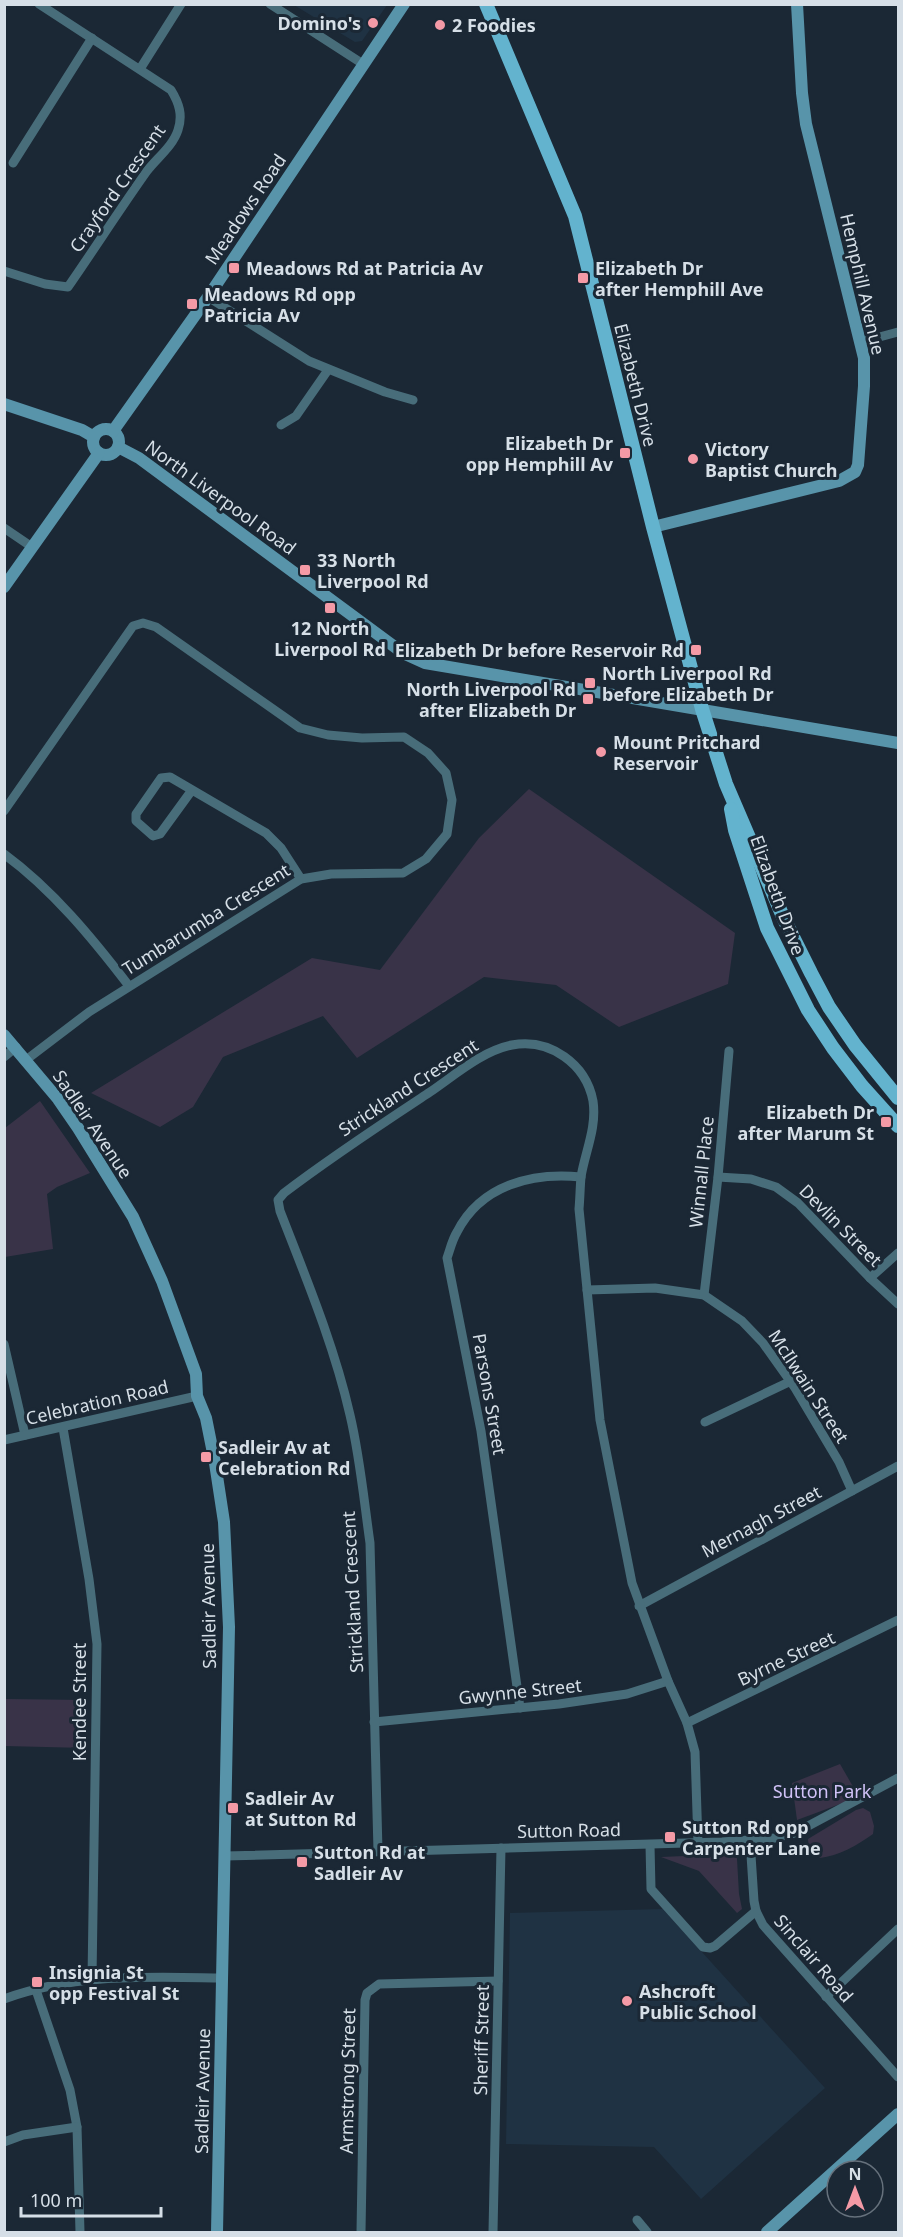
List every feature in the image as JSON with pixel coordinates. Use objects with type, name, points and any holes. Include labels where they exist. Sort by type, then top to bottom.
[{"type":"main road","name":"Elizabeth Drive","points":[[486,4],[574,216],[653,527],[702,710],[726,784],[784,919],[815,981],[855,1045],[898,1098]]},
{"type":"main road","name":"Elizabeth Drive","points":[[726,784],[735,830],[767,928],[786,970],[832,1048],[898,1126]]},
{"type":"street","name":"Crayford Crescent","points":[[4,271],[45,284],[68,287],[146,172],[172,141],[179,128],[178,102],[171,90],[39,4]]},
{"type":"street","points":[[140,69],[182,4]]},
{"type":"street","points":[[270,4],[363,64]]},
{"type":"street","name":"Meadows Road","points":[[113,431],[208,297],[404,4]]},
{"type":"street","name":"Hemphill Avenue","points":[[653,527],[839,481],[855,472],[858,465],[861,452],[864,370],[861,342],[806,124],[797,4]]},
{"type":"street","points":[[13,164],[92,38]]},
{"type":"street","points":[[208,297],[309,361],[385,392],[413,400]]},
{"type":"street","points":[[861,342],[898,333]]},
{"type":"street","points":[[280,426],[296,416],[328,370]]},
{"type":"street","points":[[4,404],[82,430],[94,437]]},
{"type":"street","points":[[103,430],[113,431],[118,438],[118,447],[111,454],[99,453],[94,446],[94,437],[103,430]]},
{"type":"street","name":"North Liverpool Road","points":[[118,447],[139,458],[404,653],[414,658],[451,668],[898,743]]},
{"type":"street","points":[[4,587],[99,453]]},
{"type":"street","points":[[4,528],[32,547]]},
{"type":"street","name":"Tumbarumba Crescent","points":[[4,811],[133,626],[143,623],[156,627],[300,728],[328,735],[362,738],[404,737],[428,753],[446,773],[452,800],[447,834],[426,859],[403,873],[331,874],[301,879],[129,986],[69,1026],[26,1060]]},
{"type":"street","points":[[192,790],[160,834],[153,836],[136,821],[136,814],[161,778],[170,777],[267,833],[281,848],[301,879]]},
{"type":"street","points":[[4,854],[27,870],[99,947],[129,986]]},
{"type":"street","name":"Sadleir Avenue","points":[[4,1035],[16,1047],[78,1128],[133,1217],[162,1281],[192,1361],[196,1374],[197,1396],[206,1418],[215,1463],[222,1508],[229,1627],[217,2232]]},
{"type":"street","name":"Strickland Crescent","points":[[378,1851],[369,1543],[351,1417],[312,1291],[280,1211],[278,1200],[284,1192],[356,1140],[484,1056],[513,1045],[549,1049],[570,1060],[582,1073],[593,1101],[594,1119],[581,1177],[579,1209],[600,1420],[632,1583],[668,1681],[687,1723],[695,1752],[698,1843]]},
{"type":"street","points":[[4,1058],[16,1047]]},
{"type":"street","name":"Winnall Place","points":[[704,1295],[718,1177],[729,1051]]},
{"type":"street","name":"Parsons Street","points":[[520,1708],[481,1431],[447,1258],[457,1231],[480,1201],[512,1182],[560,1175],[581,1177]]},
{"type":"street","name":"Devlin Street","points":[[718,1177],[752,1179],[776,1187],[798,1203],[898,1304]]},
{"type":"street","points":[[870,1278],[898,1253]]},
{"type":"street","name":"McIlwain Street","points":[[586,1290],[655,1288],[704,1295],[742,1321],[763,1343],[795,1388],[852,1491]]},
{"type":"street","points":[[4,1344],[25,1436]]},
{"type":"street","points":[[705,1422],[789,1382]]},
{"type":"street","name":"Celebration Road","points":[[4,1440],[197,1396]]},
{"type":"street","name":"Kendee Street","points":[[63,1428],[89,1579],[97,1644],[92,1979]]},
{"type":"street","name":"Mernagh Street","points":[[639,1606],[898,1466]]},
{"type":"street","name":"Byrne Street","points":[[687,1723],[898,1620]]},
{"type":"street","name":"Gwynne Street","points":[[374,1722],[520,1708],[627,1694],[668,1681]]},
{"type":"street","name":"Sutton Road","points":[[225,1856],[650,1845],[785,1837],[898,1778]]},
{"type":"street","name":"Sinclair Road","points":[[750,1840],[752,1888],[756,1911],[763,1925],[898,2077]]},
{"type":"street","points":[[650,1845],[651,1889],[702,1946],[710,1948],[756,1911]]},
{"type":"street","name":"Sheriff Street","points":[[493,2232],[501,1848]]},
{"type":"street","points":[[826,1997],[898,1929]]},
{"type":"street","points":[[4,1999],[92,1979],[222,1977]]},
{"type":"street","name":"Armstrong Street","points":[[361,2232],[365,2000],[367,1993],[379,1984],[498,1981]]},
{"type":"street","points":[[36,1990],[70,2090],[77,2127],[80,2232]]},
{"type":"street","points":[[767,2232],[898,2114]]},
{"type":"street","points":[[4,2142],[23,2135],[77,2127]]},
{"type":"street","points":[[637,2220],[647,2232]]},
{"type":"shaded area","points":[[294,5],[387,5],[362,41],[355,42]]},
{"type":"shaded area","name":"Ashcroft Public School","points":[[663,1909],[825,2088],[701,2199],[654,2147],[506,2144],[510,1913]]},
{"type":"green space","points":[[529,789],[735,933],[728,984],[619,1027],[556,985],[484,977],[357,1058],[323,1016],[223,1057],[193,1107],[160,1127],[91,1093],[312,958],[380,970],[479,838]]},
{"type":"green space","points":[[40,1101],[90,1173],[57,1187],[47,1194],[53,1249],[5,1257],[5,1128]]},
{"type":"green space","points":[[5,1699],[86,1700],[86,1748],[5,1746]]},
{"type":"green space","name":"Sutton Park","points":[[840,1764],[859,1797],[797,1820],[792,1783]]},
{"type":"green space","points":[[863,1808],[870,1812],[874,1826],[873,1834],[848,1849],[827,1857],[820,1858],[809,1849],[808,1839]]},
{"type":"green space","points":[[736,1855],[737,1859],[742,1909],[737,1913],[699,1871],[661,1857]]},
{"type":"place","name":"Domino's","points":[[373,23]]},
{"type":"place","name":"2 Foodies","points":[[440,25]]},
{"type":"place","name":"Meadows Rd at Patricia Av","points":[[234,268]]},
{"type":"place","name":"Elizabeth Dr after Hemphill Ave","points":[[583,278]]},
{"type":"place","name":"Meadows Rd opp Patricia Av","points":[[192,304]]},
{"type":"place","name":"Elizabeth Dr opp Hemphill Av","points":[[625,453]]},
{"type":"place","name":"Victory Baptist Church","points":[[693,459]]},
{"type":"place","name":"33 North Liverpool Rd","points":[[305,570]]},
{"type":"place","name":"12 North Liverpool Rd","points":[[330,608]]},
{"type":"place","name":"Elizabeth Dr before Reservoir Rd","points":[[696,650]]},
{"type":"place","name":"North Liverpool Rd before Elizabeth Dr","points":[[590,683]]},
{"type":"place","name":"North Liverpool Rd after Elizabeth Dr","points":[[588,699]]},
{"type":"place","name":"Mount Pritchard Reservoir","points":[[601,752]]},
{"type":"place","name":"Elizabeth Dr after Marum St","points":[[886,1122]]},
{"type":"place","name":"Sadleir Av at Celebration Rd","points":[[206,1457]]},
{"type":"place","name":"Sadleir Av at Sutton Rd","points":[[233,1808]]},
{"type":"place","name":"Sutton Rd opp Carpenter Lane","points":[[670,1837]]},
{"type":"place","name":"Sutton Rd at Sadleir Av","points":[[302,1862]]},
{"type":"place","name":"Insignia St opp Festival St","points":[[37,1982]]},
{"type":"place","name":"Ashcroft Public School","points":[[627,2001]]}]
